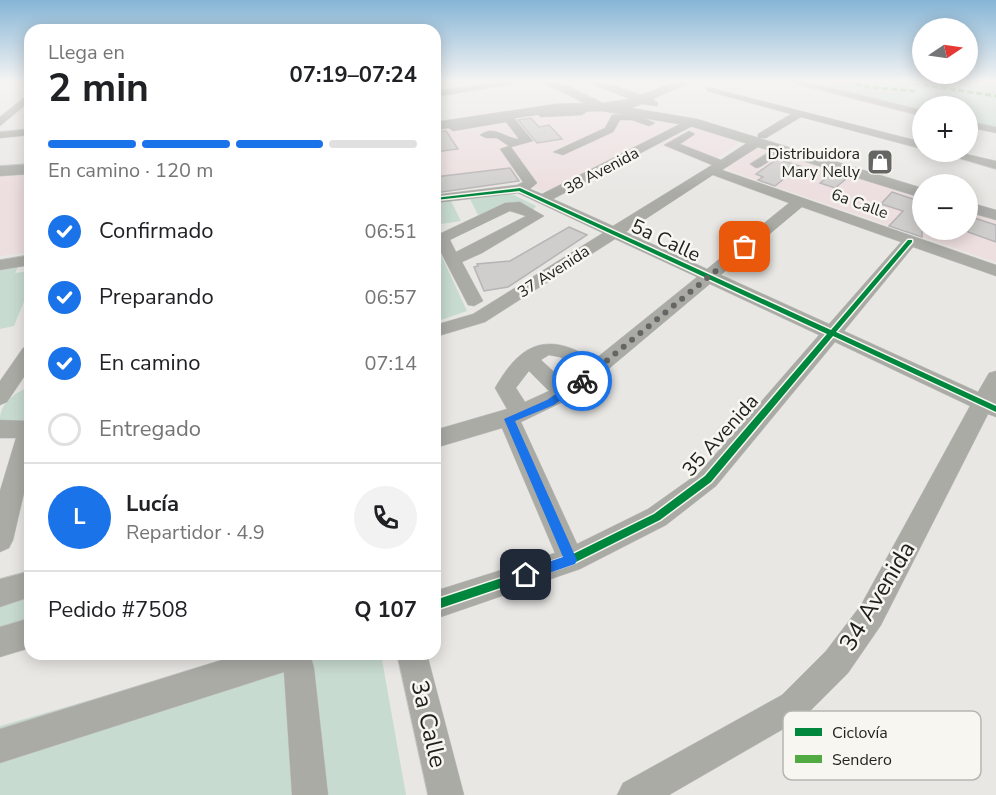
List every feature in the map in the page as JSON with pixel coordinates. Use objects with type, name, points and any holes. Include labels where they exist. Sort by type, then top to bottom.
[{"type":"main road","points":[[441,123],[470,119]]},
{"type":"main road","points":[[441,123],[491,119]]},
{"type":"main road","points":[[646,119],[686,130],[760,139],[780,149],[912,190]]},
{"type":"main road","points":[[700,119],[760,139],[912,181]]},
{"type":"main road","points":[[0,164],[24,162]]},
{"type":"main road","points":[[0,171],[24,169]]},
{"type":"main road","points":[[978,201],[996,207]]},
{"type":"main road","points":[[978,210],[996,215]]},
{"type":"street","points":[[486,135],[499,135],[514,144],[526,142],[527,138],[510,119]]},
{"type":"street","points":[[559,152],[609,130],[614,119]]},
{"type":"street","points":[[633,119],[649,120]]},
{"type":"street","name":"37 Avenida","points":[[441,328],[479,318],[791,119]]},
{"type":"street","points":[[823,119],[912,143]]},
{"type":"street","name":"38 Avenida","points":[[541,200],[639,150],[649,120],[686,130]]},
{"type":"street","points":[[978,126],[996,130]]},
{"type":"street","name":"6a Calle","points":[[686,130],[670,146],[800,201],[996,271]]},
{"type":"street","points":[[0,135],[24,133]]},
{"type":"street","points":[[597,135],[639,150]]},
{"type":"street","points":[[756,164],[780,149]]},
{"type":"street","points":[[441,198],[520,189],[530,183],[510,154]]},
{"type":"street","points":[[978,160],[996,165]]},
{"type":"street","name":"5a Calle","points":[[520,189],[829,333],[992,397]]},
{"type":"street","points":[[557,193],[586,207],[573,215]]},
{"type":"street","points":[[459,196],[475,223]]},
{"type":"street","points":[[441,437],[515,417],[564,393],[596,370],[800,201]]},
{"type":"street","points":[[452,260],[476,250],[537,216],[520,206],[441,238],[452,260],[474,301]]},
{"type":"street","name":"35 Avenida","points":[[441,603],[571,560],[657,517],[708,479],[829,333],[910,241]]},
{"type":"street","points":[[0,265],[24,261]]},
{"type":"street","points":[[571,560],[505,388],[513,375],[529,360],[550,348],[558,349],[596,370]]},
{"type":"street","points":[[529,360],[564,393]]},
{"type":"street","points":[[2,392],[24,361]]},
{"type":"street","points":[[2,392],[24,381]]},
{"type":"street","name":"34 Avenida","points":[[784,711],[793,706],[837,662],[871,615],[992,397]]},
{"type":"street","points":[[0,429],[24,430]]},
{"type":"street","points":[[0,540],[7,486],[24,444]]},
{"type":"street","points":[[0,593],[24,586]]},
{"type":"street","points":[[0,642],[24,635]]},
{"type":"street","points":[[0,746],[271,660]]},
{"type":"street","points":[[297,660],[310,795]]},
{"type":"street","name":"3a Calle","points":[[413,660],[446,795]]},
{"type":"street","name":"34 Avenida","points":[[635,795],[783,712]]},
{"type":"shaded area","points":[[497,119],[659,119],[680,123],[551,190],[541,191],[521,180],[441,192],[441,128]]},
{"type":"shaded area","points":[[692,128],[741,141],[709,163],[658,145]]},
{"type":"shaded area","points":[[757,148],[912,194],[912,233],[730,171],[727,167]]},
{"type":"shaded area","points":[[24,172],[24,253],[0,256],[0,176]]},
{"type":"shaded area","points":[[978,214],[996,220],[996,262],[932,240],[978,240]]},
{"type":"green space","points":[[978,119],[996,119],[996,128],[978,124]]},
{"type":"green space","points":[[508,192],[536,206],[533,210],[524,206],[478,215],[469,197]]},
{"type":"green space","points":[[450,199],[461,221],[441,224],[441,201]]},
{"type":"green space","points":[[441,255],[467,311],[441,320]]},
{"type":"green space","points":[[18,267],[15,273],[24,272],[24,302],[14,326],[0,329],[0,270]]},
{"type":"green space","points":[[24,389],[24,422],[21,423],[0,420],[3,408],[14,395]]},
{"type":"green space","points":[[24,593],[24,625],[0,631],[0,599]]},
{"type":"green space","points":[[229,660],[382,660],[406,795],[0,795],[0,726]]},
{"type":"building","points":[[532,119],[539,127],[549,125],[562,139],[537,143],[518,120]]},
{"type":"building","points":[[441,131],[446,131],[458,149],[441,151]]},
{"type":"building","points":[[777,159],[800,166],[775,186],[758,180],[763,177],[756,174]]},
{"type":"building","points":[[510,168],[519,181],[441,192],[441,176]]},
{"type":"building","points":[[832,174],[846,179],[835,188],[820,183]]},
{"type":"building","points":[[892,192],[912,199],[912,234],[889,226],[903,211],[881,204]]},
{"type":"building","points":[[978,219],[996,225],[996,242],[978,236]]},
{"type":"building","points":[[569,227],[587,235],[508,287],[484,291],[474,267],[478,266],[477,264],[510,261]]},
{"type":"cycle path","points":[[441,198],[520,189],[996,409]]},
{"type":"cycle path","points":[[441,603],[571,560],[657,517],[708,479],[910,241]]},
{"type":"way so far","points":[[582,381],[745,247]]},
{"type":"place","name":"Distribuidora Mary Nelly","points":[[880,162]]},
{"type":"route","points":[[526,575],[571,560],[509,419],[550,402],[582,381]]}]
